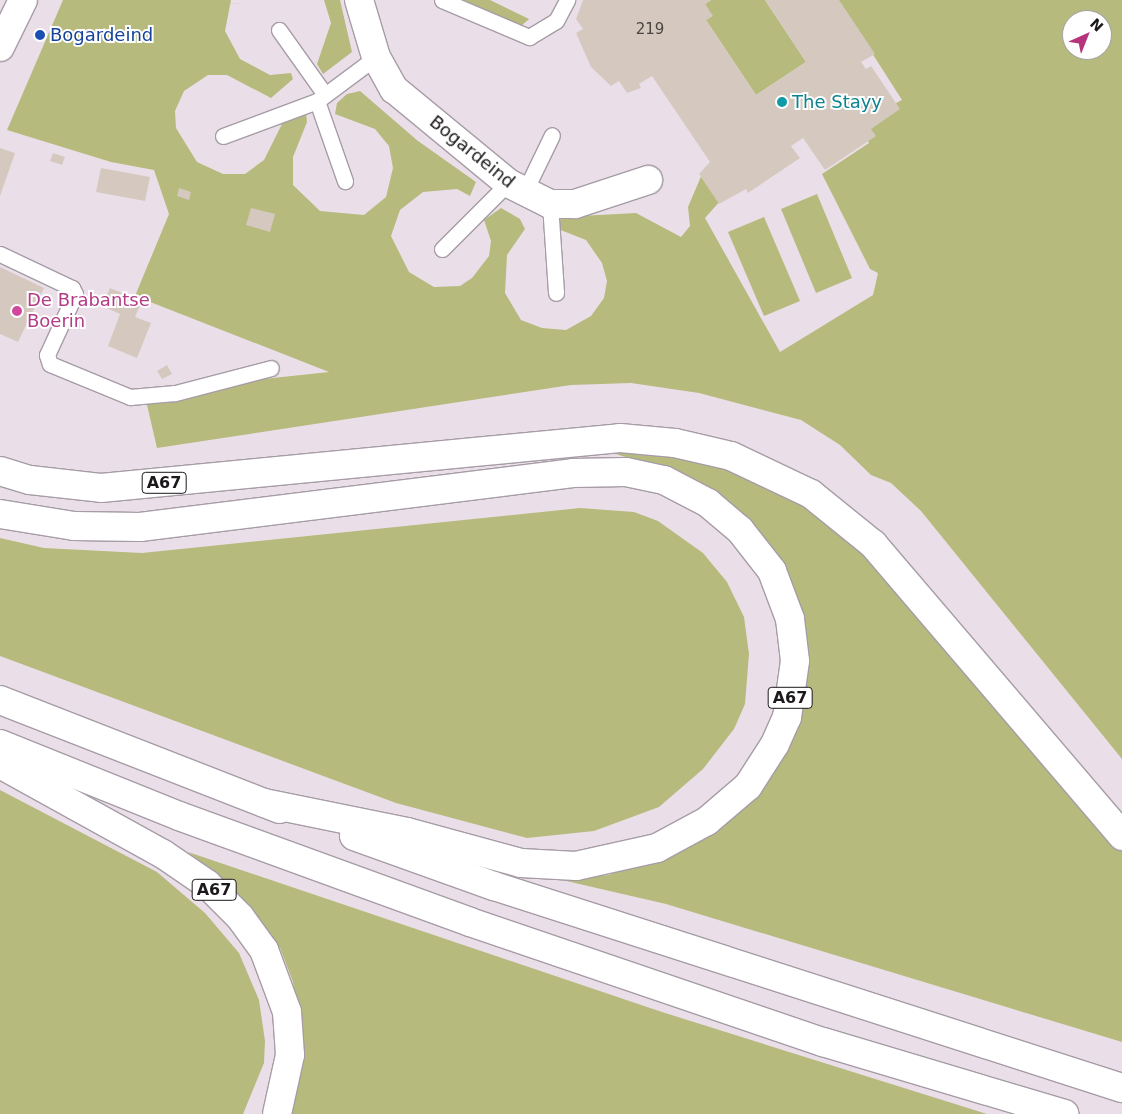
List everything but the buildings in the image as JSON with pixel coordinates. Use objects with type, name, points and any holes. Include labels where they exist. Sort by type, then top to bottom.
[{"type":"main road","points":[[0,47],[23,0]]},
{"type":"main road","name":"Bogardeind","points":[[359,0],[376,57],[394,89],[516,188],[550,204],[575,204],[648,180]]},
{"type":"main road","name":"A67","points":[[0,471],[101,488],[620,438],[675,442],[731,456],[810,494],[873,544],[1122,836]]},
{"type":"main road","name":"A67","points":[[0,514],[74,526],[140,527],[574,473],[626,472],[664,480],[708,503],[740,530],[772,571],[790,619],[795,661],[787,717],[775,744],[748,786],[707,822],[657,848],[576,866],[521,863],[407,832],[264,803]]},
{"type":"main road","name":"A67","points":[[0,700],[264,803],[494,886],[1122,1088]]},
{"type":"main road","points":[[0,744],[179,816],[470,922],[823,1042],[1064,1114]]},
{"type":"main road","name":"A67","points":[[0,764],[163,854],[206,884],[240,917],[264,950],[287,1012],[290,1055],[277,1114]]},
{"type":"lane","points":[[442,0],[530,37],[556,21],[568,0]]},
{"type":"lane","points":[[278,30],[320,97],[345,181]]},
{"type":"lane","points":[[223,136],[320,97],[376,57]]},
{"type":"lane","points":[[442,249],[516,188],[552,134]]},
{"type":"lane","points":[[550,204],[556,293]]},
{"type":"lane","points":[[0,254],[72,288],[75,294],[47,355],[50,364],[130,397],[175,393],[271,368]]},
{"type":"green space","points":[[63,0],[231,0],[225,31],[240,59],[270,75],[291,73],[293,79],[271,98],[227,75],[208,75],[184,91],[175,111],[176,128],[197,162],[223,174],[245,174],[264,160],[286,116],[306,113],[307,122],[293,157],[293,185],[320,211],[364,215],[386,197],[393,168],[389,146],[375,129],[335,114],[337,103],[347,94],[360,91],[418,141],[476,182],[470,196],[457,189],[423,192],[400,210],[391,236],[409,272],[434,287],[460,286],[472,278],[489,256],[491,241],[484,220],[501,208],[520,219],[525,229],[507,255],[505,293],[521,320],[542,328],[566,330],[591,316],[604,298],[607,281],[602,263],[586,240],[558,229],[561,217],[636,213],[681,237],[690,226],[688,207],[705,167],[721,200],[705,218],[780,352],[873,295],[878,273],[870,269],[822,174],[869,143],[860,122],[902,100],[838,0],[1122,0],[1122,759],[921,511],[891,483],[871,475],[840,445],[801,420],[699,393],[631,383],[571,385],[157,448],[144,392],[329,372],[135,296],[169,214],[154,170],[111,162],[7,130]]},
{"type":"green space","points":[[324,0],[340,0],[352,52],[323,74],[317,64],[331,23]]},
{"type":"green space","points":[[445,0],[490,0],[529,19],[521,26]]},
{"type":"green space","points":[[711,0],[765,0],[806,62],[756,95],[706,20],[712,16],[705,4]]},
{"type":"green space","points":[[817,194],[852,278],[816,293],[781,209]]},
{"type":"green space","points":[[764,217],[800,301],[764,316],[728,232]]},
{"type":"green space","points":[[601,449],[711,458],[784,487],[865,549],[1122,849],[1122,1042],[666,904],[562,880],[609,875],[693,839],[793,716],[782,562],[766,539],[750,525],[662,469]]},
{"type":"green space","points":[[580,508],[634,512],[658,521],[703,553],[727,582],[744,617],[749,654],[745,704],[734,729],[703,769],[659,807],[594,831],[527,838],[396,803],[0,656],[0,538],[44,548],[142,553]]},
{"type":"green space","points":[[0,790],[157,872],[205,913],[239,953],[259,1000],[265,1041],[264,1063],[243,1114],[0,1114]]},
{"type":"green space","points":[[188,852],[662,1012],[987,1114],[290,1114],[302,1047],[293,982],[280,948],[259,919],[219,876]]},
{"type":"place","name":"Bogardeind","points":[[40,35]]},
{"type":"place","name":"The Stayy","points":[[782,102]]},
{"type":"place","name":"De Brabantse Boerin","points":[[17,311]]}]
